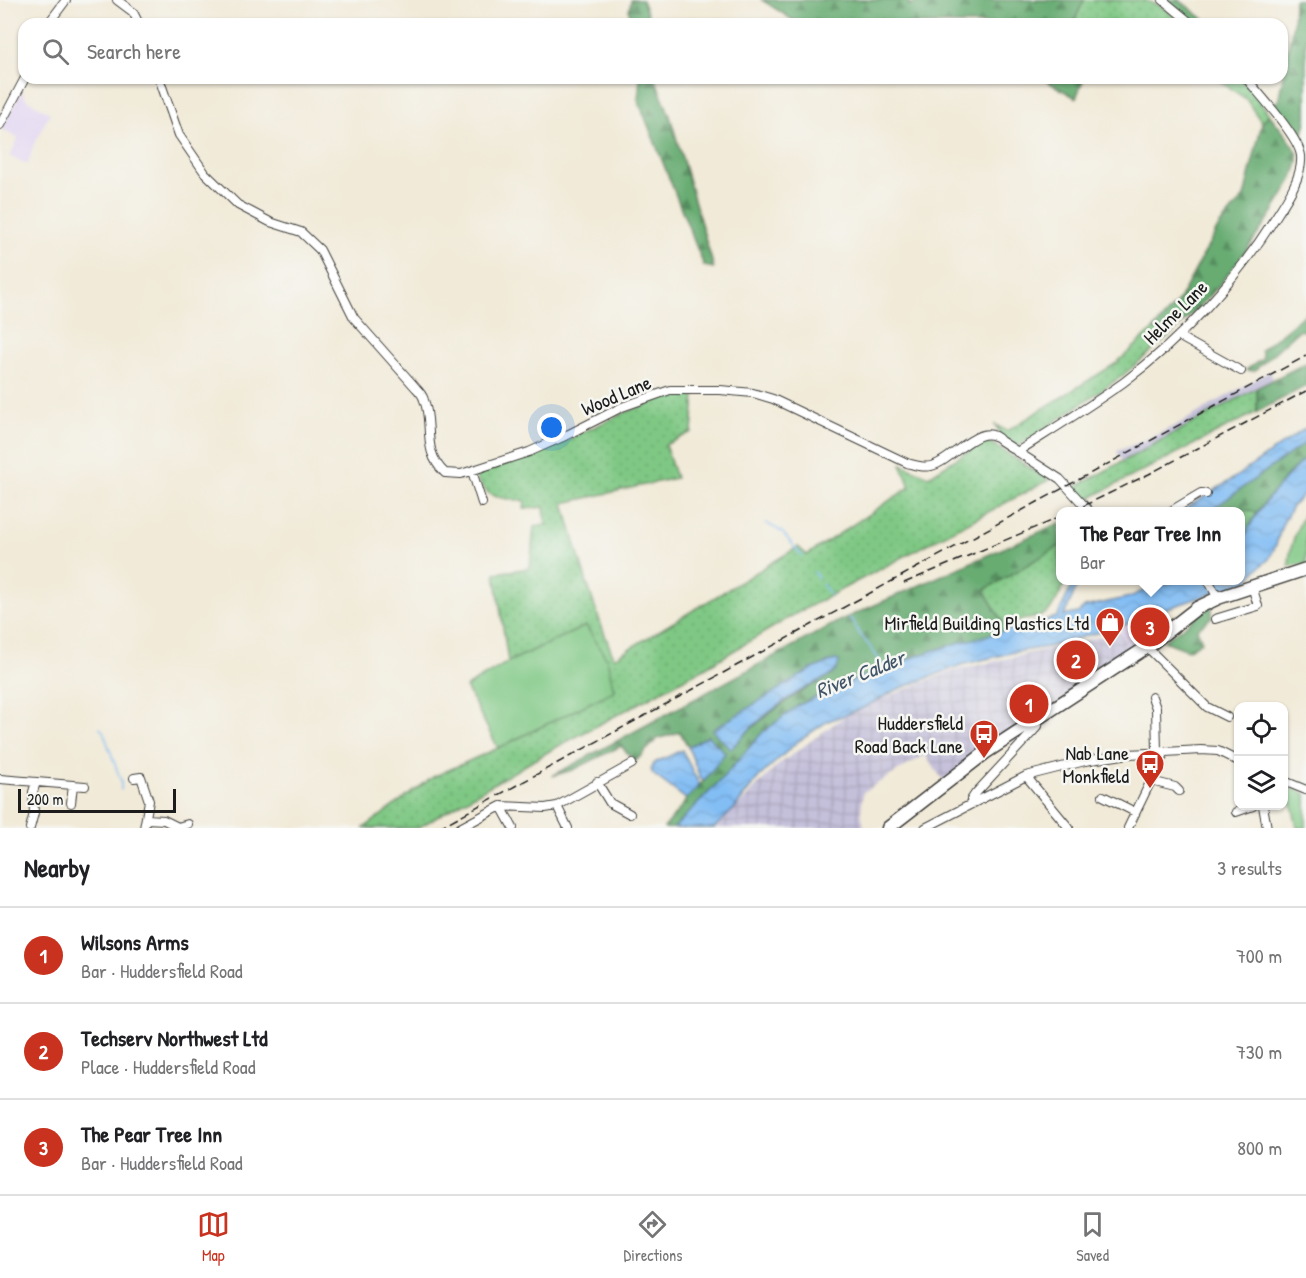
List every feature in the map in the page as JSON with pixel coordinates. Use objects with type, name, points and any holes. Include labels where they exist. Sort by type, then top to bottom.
[{"type":"highway","points":[[888,828],[985,753],[1147,647],[1197,608],[1217,596],[1306,569]]},
{"type":"street","points":[[52,18],[66,0]]},
{"type":"street","points":[[117,0],[133,12],[136,18]]},
{"type":"street","points":[[1163,0],[1185,18]]},
{"type":"street","points":[[0,126],[22,84]]},
{"type":"street","name":"Wood Lane","points":[[161,84],[179,135],[205,173],[238,205],[270,222],[301,232],[321,250],[354,318],[424,400],[430,448],[437,466],[445,473],[453,475],[472,471],[529,452],[622,407],[670,390],[720,390],[753,393],[773,399],[907,463],[919,466],[940,463],[970,441],[986,434],[996,436],[1060,479],[1085,507]]},
{"type":"street","name":"Helme Lane","points":[[1017,452],[1125,381],[1178,336],[1238,271],[1286,201],[1301,165],[1300,149],[1251,84]]},
{"type":"street","points":[[1178,336],[1241,371]]},
{"type":"street","points":[[472,471],[482,503]]},
{"type":"street","points":[[1177,507],[1201,493],[1206,494]]},
{"type":"street","points":[[1211,585],[1217,596]]},
{"type":"street","points":[[1215,618],[1260,607],[1252,586]]},
{"type":"street","points":[[1147,647],[1207,707],[1227,717]]},
{"type":"street","points":[[1128,828],[1162,756],[1156,708],[1152,698]]},
{"type":"street","points":[[972,804],[971,800],[975,794],[1038,726],[1036,720]]},
{"type":"street","points":[[925,828],[1026,776],[1085,761],[1160,752],[1218,751],[1234,759]]},
{"type":"street","points":[[460,828],[501,806],[545,808],[557,806],[632,764]]},
{"type":"street","points":[[1026,776],[1068,828]]},
{"type":"street","points":[[134,778],[141,777],[149,801],[144,828]]},
{"type":"street","points":[[0,779],[85,786]]},
{"type":"street","points":[[1151,781],[1175,787],[1179,791]]},
{"type":"street","points":[[30,828],[34,813],[33,792],[36,782]]},
{"type":"street","points":[[597,782],[610,803],[630,814]]},
{"type":"street","points":[[1288,783],[1306,790]]},
{"type":"street","points":[[71,803],[73,785]]},
{"type":"street","points":[[1103,796],[1136,812]]},
{"type":"street","points":[[501,806],[513,828]]},
{"type":"street","points":[[557,806],[568,828]]},
{"type":"street","points":[[1236,812],[1242,810]]},
{"type":"street","points":[[1264,810],[1267,828]]},
{"type":"street","points":[[147,819],[164,820],[178,826],[188,824]]},
{"type":"shaded area","points":[[22,91],[26,99],[50,113],[34,144],[28,164],[10,157],[18,138],[1,129]]},
{"type":"shaded area","points":[[1270,371],[1273,379],[1122,462],[1117,451],[1182,422]]},
{"type":"shaded area","points":[[1159,613],[1170,621],[1149,642],[1131,653],[1120,632],[1122,626],[1155,617]]},
{"type":"shaded area","points":[[1120,632],[1131,653],[943,780],[925,755],[863,792],[861,812],[864,828],[716,828],[778,765],[853,710],[949,672]]},
{"type":"green space","points":[[631,0],[642,0],[649,18],[631,18]]},
{"type":"green space","points":[[762,0],[909,0],[909,5],[921,0],[1084,0],[1076,18],[790,18]]},
{"type":"green space","points":[[1084,0],[1144,0],[1163,7],[1176,18],[1076,18]]},
{"type":"green space","points":[[1166,0],[1179,0],[1202,18],[1189,18]]},
{"type":"green space","points":[[1294,0],[1306,0],[1306,120],[1301,141],[1271,102],[1278,102],[1281,84],[1288,84],[1288,50],[1293,24]]},
{"type":"green space","points":[[639,84],[657,84],[670,116],[714,268],[704,266],[638,100]]},
{"type":"green space","points":[[1052,84],[1082,84],[1076,98]]},
{"type":"green space","points":[[1224,84],[1246,84],[1269,114],[1262,123],[1246,99]]},
{"type":"green space","points":[[1269,114],[1298,155],[1297,167],[1290,183],[1252,242],[1213,293],[1173,333],[1153,330],[1179,300],[1219,226],[1244,197],[1262,123]]},
{"type":"green space","points":[[1306,313],[1306,332],[1299,330],[1254,371],[1246,370],[1263,358],[1261,350]]},
{"type":"green space","points":[[1153,330],[1173,333],[1121,377],[1016,448],[1002,436],[995,425],[1007,431],[1115,364]]},
{"type":"green space","points":[[1306,363],[1306,386],[1257,412],[1257,388]]},
{"type":"green space","points":[[1257,388],[1257,412],[1084,501],[1072,489]]},
{"type":"green space","points":[[671,395],[695,395],[692,432],[665,445],[676,478],[564,503],[586,581],[614,658],[798,547],[807,555],[910,487],[901,464],[929,476],[986,440],[1049,480],[797,613],[703,669],[553,749],[418,828],[364,828],[433,777],[614,691],[586,626],[508,662],[495,573],[530,568],[534,527],[546,525],[544,507],[524,509],[525,501],[490,494],[484,490],[475,476],[556,445],[624,413]]},
{"type":"green space","points":[[1306,442],[1306,457],[1288,474],[1257,512],[1245,509],[1245,507],[1216,507]]},
{"type":"green space","points":[[1245,509],[1257,512],[1245,535]]},
{"type":"green space","points":[[1306,510],[1306,564],[1289,566],[1294,537]]},
{"type":"green space","points":[[1056,525],[1056,548],[984,590],[1008,631],[925,653],[844,684],[799,705],[762,733],[674,828],[664,828],[704,780],[708,736],[688,747],[680,732],[657,739],[635,762],[621,746],[573,770],[552,776],[841,620]],"holes":[[[835,660],[832,675],[778,707],[730,748],[713,730],[810,670]]]},
{"type":"green space","points":[[1056,547],[1056,585],[1064,585],[1054,605],[1043,615],[1003,624],[984,590]]},
{"type":"green space","points":[[1212,605],[1212,617],[1197,629],[1202,641],[1188,650],[1164,641]]},
{"type":"green space","points":[[586,626],[607,659],[614,691],[498,748],[466,687],[508,662]]},
{"type":"green space","points":[[1288,786],[1306,794],[1306,828],[1297,828]]},
{"type":"water","points":[[1306,428],[1306,442],[1216,507],[1188,507]]},
{"type":"water","points":[[1306,457],[1306,491],[1291,508],[1269,559],[1245,582],[1245,535],[1269,497]]},
{"type":"water","points":[[1072,585],[1081,585],[1076,588],[1064,616],[1078,613],[1085,607],[1130,597],[1163,585],[1236,585],[1157,612],[1153,617],[1047,647],[961,665],[896,690],[861,709],[828,721],[796,743],[758,778],[734,809],[714,828],[674,828],[762,733],[799,705],[844,684],[925,653],[1057,617]]},
{"type":"water","points":[[835,660],[839,661],[833,674],[796,693],[773,710],[731,749],[712,730],[810,670]]},
{"type":"water","points":[[708,736],[725,753],[704,781],[700,777],[688,747]]},
{"type":"water","points":[[682,750],[699,784],[698,788],[686,799],[653,774],[651,769],[654,763]]},
{"type":"waterway","points":[[766,523],[782,532],[802,556]]},
{"type":"waterway","points":[[814,572],[818,578]]},
{"type":"waterway","points":[[822,584],[831,596]]},
{"type":"waterway","name":"River Calder","points":[[849,618],[885,669]]},
{"type":"waterway","points":[[100,728],[121,781],[121,790]]},
{"type":"railway","points":[[438,828],[1306,356]]},
{"type":"railway","points":[[1081,507],[1306,391]]},
{"type":"railway","points":[[904,583],[1056,519]]},
{"type":"place","name":"The Pear Tree Inn","points":[[1150,627]]},
{"type":"place","name":"Mirfield Building Plastics Ltd","points":[[1110,648]]},
{"type":"place","name":"Techserv Northwest Ltd","points":[[1076,660]]},
{"type":"place","name":"Wilsons Arms","points":[[1029,704]]},
{"type":"place","name":"Huddersfield Road Back Lane","points":[[984,760]]},
{"type":"place","name":"Nab Lane Monkfield","points":[[1150,790]]}]
